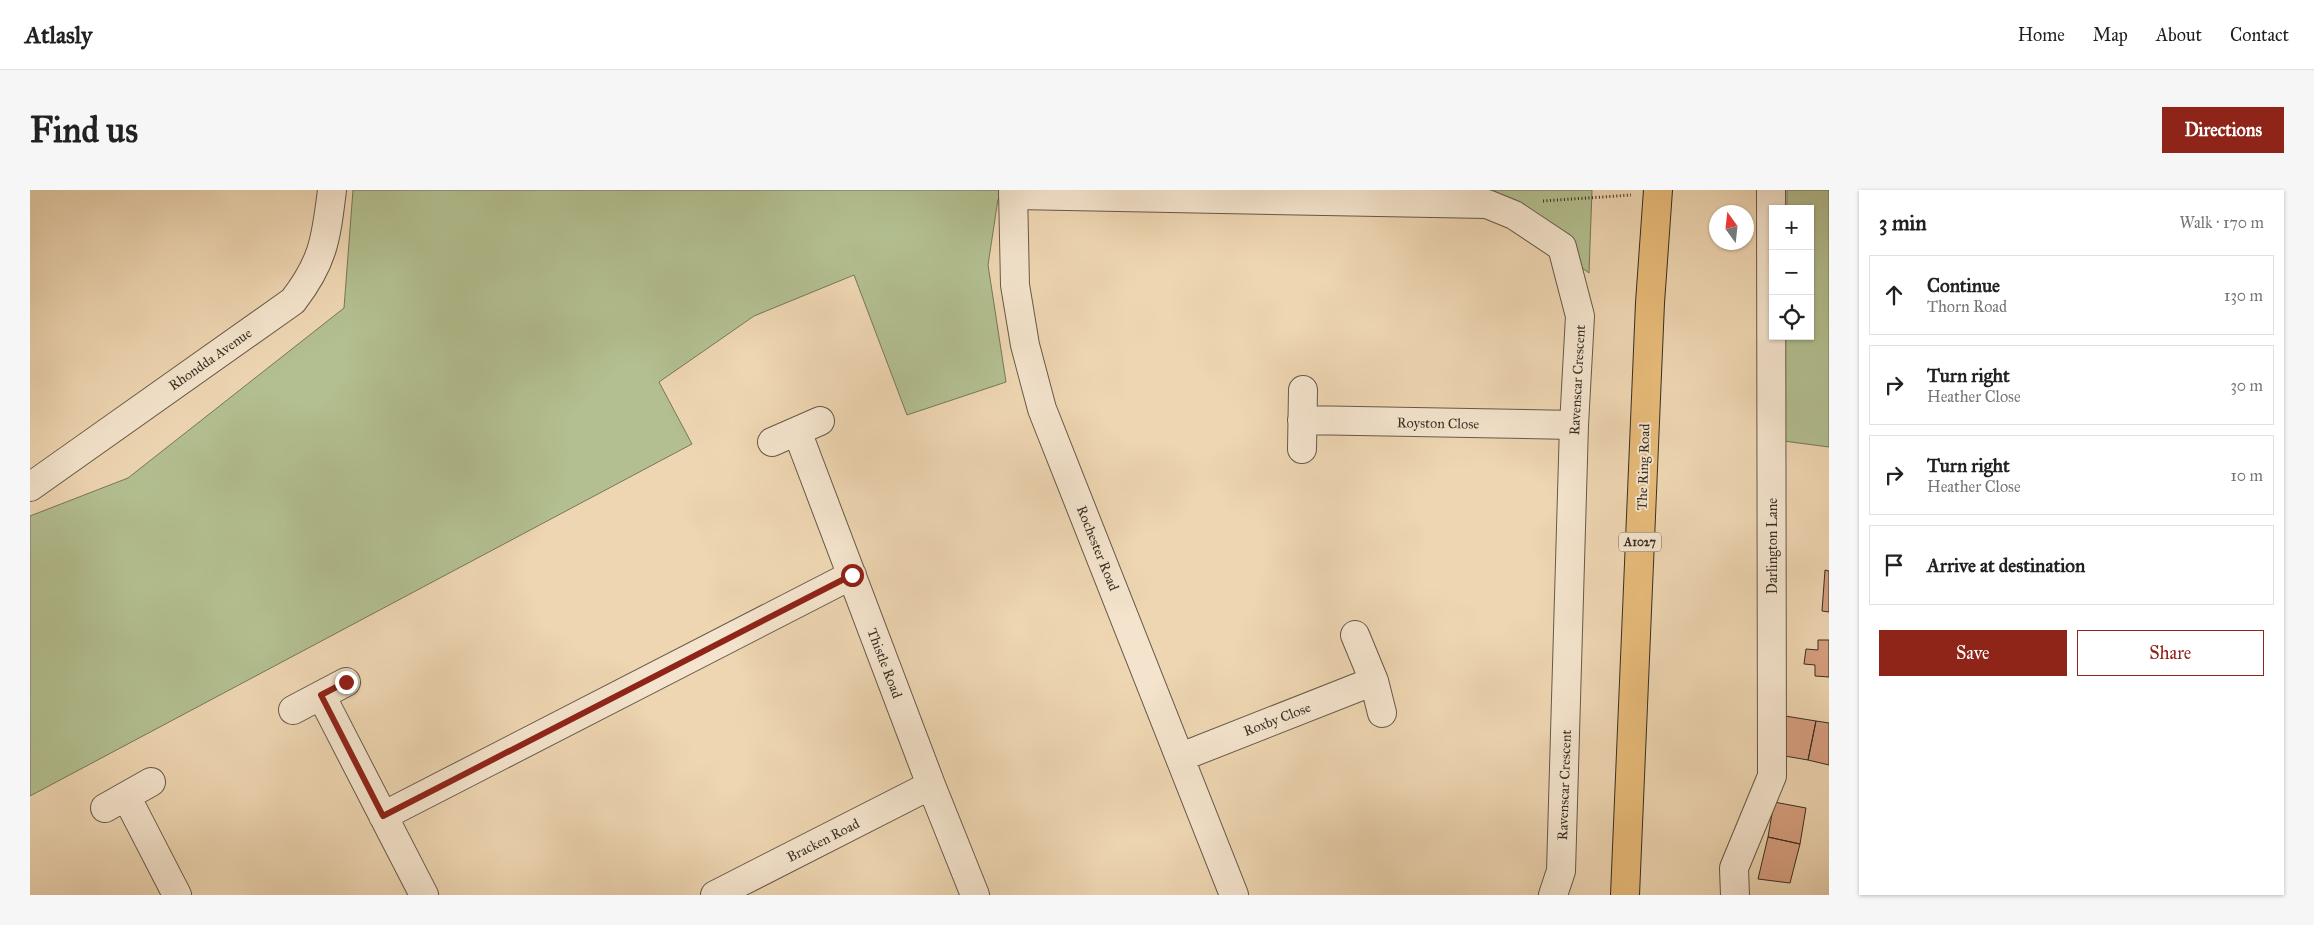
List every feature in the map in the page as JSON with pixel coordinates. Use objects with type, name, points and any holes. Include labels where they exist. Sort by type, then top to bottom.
[{"type":"main road","name":"The Ring Road","points":[[1625,895],[1650,303],[1658,191]]},
{"type":"street","name":"Rhondda Avenue","points":[[30,487],[293,300],[310,279],[322,253],[332,190]]},
{"type":"street","name":"Darlington Lane","points":[[1735,895],[1734,868],[1772,776],[1771,190]]},
{"type":"street","name":"Ravenscar Crescent","points":[[1013,192],[1487,204],[1514,215],[1562,247],[1580,316],[1574,426],[1561,871],[1552,895]]},
{"type":"street","name":"Rochester Road","points":[[1013,192],[1015,284],[1025,345],[1042,409],[1234,895]]},
{"type":"street","points":[[1302,450],[1303,390]]},
{"type":"street","name":"Royston Close","points":[[1302,420],[1574,426]]},
{"type":"street","name":"Thistle Road","points":[[772,442],[809,426],[852,575],[930,785],[975,895]]},
{"type":"street","points":[[383,816],[852,575]]},
{"type":"street","points":[[1356,635],[1374,681],[1382,713]]},
{"type":"street","name":"Roxby Close","points":[[1181,757],[1374,681]]},
{"type":"street","points":[[293,710],[346,682]]},
{"type":"street","points":[[321,695],[424,895]]},
{"type":"street","points":[[150,782],[115,802],[177,895]]},
{"type":"street","name":"Bracken Road","points":[[715,895],[930,785]]},
{"type":"path","points":[[1514,215],[1521,203],[1658,191]]},
{"type":"green space","points":[[353,190],[1592,190],[1589,273],[1510,214],[998,199],[988,265],[1006,382],[907,415],[854,275],[754,316],[659,382],[692,444],[30,796],[30,516],[128,478],[344,308]]},
{"type":"green space","points":[[1787,190],[1829,190],[1829,447],[1776,440],[1781,340],[1814,340],[1814,205],[1787,205]]},
{"type":"building","points":[[1825,570],[1829,571],[1829,612],[1822,611]]},
{"type":"building","points":[[1818,640],[1829,640],[1829,677],[1815,676],[1815,665],[1804,664],[1806,649],[1818,650]]},
{"type":"building","points":[[1785,716],[1816,721],[1808,760],[1779,755]]},
{"type":"building","points":[[1816,721],[1829,723],[1829,765],[1808,760]]},
{"type":"building","points":[[1774,802],[1806,808],[1800,844],[1768,837]]},
{"type":"building","points":[[1768,837],[1800,844],[1790,883],[1758,879]]},
{"type":"route","points":[[346,682],[321,695],[383,816],[852,575]]}]
